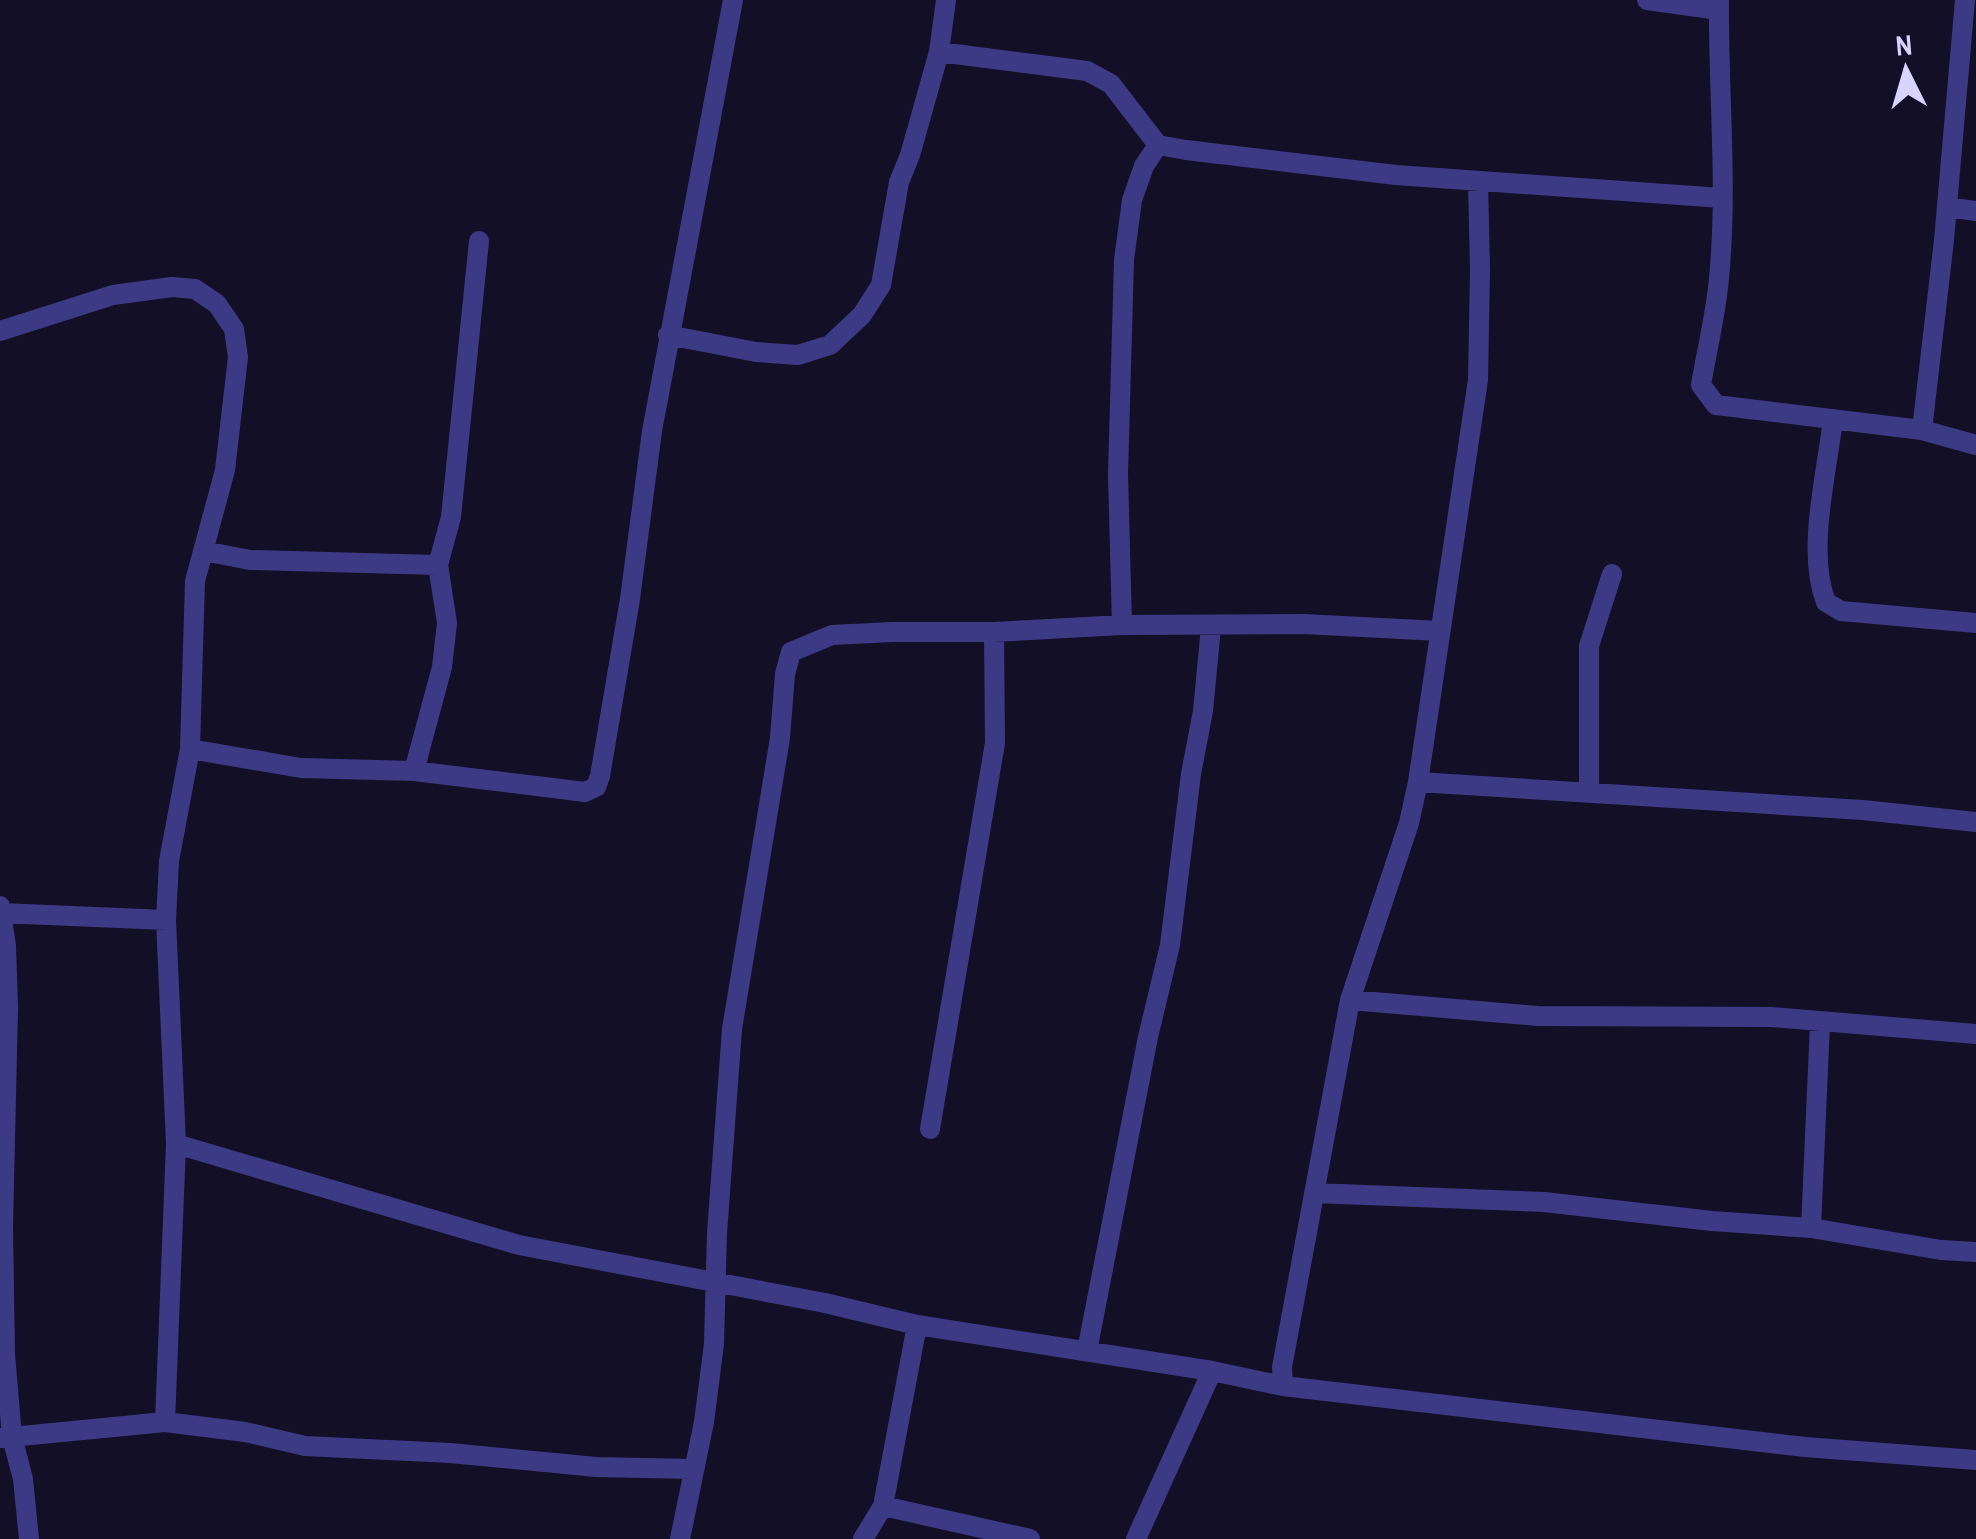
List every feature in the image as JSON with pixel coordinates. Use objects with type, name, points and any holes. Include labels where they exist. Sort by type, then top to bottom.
[{"type":"street","points":[[190,749],[302,768],[414,771],[584,792],[596,787],[630,598],[668,335],[733,0]]},
{"type":"street","points":[[668,335],[756,352],[798,355],[830,345],[862,315],[881,285],[899,182],[939,52],[946,0]]},
{"type":"street","points":[[1647,0],[1719,5],[1724,129],[1722,198],[1719,282],[1700,384],[1706,395],[1716,405],[1922,430],[1976,445]]},
{"type":"street","points":[[1922,430],[1965,0]]},
{"type":"street","points":[[939,52],[1087,71],[1112,84],[1158,146],[1340,169],[1722,198]]},
{"type":"street","points":[[1122,625],[1118,455],[1124,260],[1132,200],[1144,166],[1158,146]]},
{"type":"street","points":[[1283,1386],[1282,1367],[1350,1000],[1409,823],[1418,782],[1478,380],[1478,181]]},
{"type":"street","points":[[1947,206],[1976,211]]},
{"type":"street","points":[[414,771],[442,668],[447,623],[438,565],[450,517],[479,241]]},
{"type":"street","points":[[0,331],[113,295],[172,287],[195,289],[218,304],[234,329],[238,357],[226,470],[195,582],[190,749],[169,861],[166,920],[176,1144],[165,1422]]},
{"type":"street","points":[[1834,419],[1818,543],[1820,588],[1826,602],[1842,611],[1976,623]]},
{"type":"street","points":[[204,551],[250,560],[438,565]]},
{"type":"street","points":[[1588,792],[1588,646],[1612,574]]},
{"type":"street","points":[[680,1539],[704,1422],[717,1285],[717,1233],[732,1029],[791,652],[832,636],[1122,625],[1302,624],[1440,632]]},
{"type":"street","points":[[1087,1351],[1148,1036],[1170,945],[1211,627]]},
{"type":"street","points":[[930,1129],[993,757],[994,632]]},
{"type":"street","points":[[1418,782],[1863,810],[1976,822]]},
{"type":"street","points":[[29,1539],[23,1479],[6,1437],[1,1226],[8,1008],[0,909],[166,920]]},
{"type":"street","points":[[1350,1000],[1538,1016],[1770,1016],[1976,1034]]},
{"type":"street","points":[[1811,1228],[1820,1023]]},
{"type":"street","points":[[176,1144],[519,1246],[825,1303],[916,1325],[1212,1370],[1283,1386],[1805,1447],[1976,1460]]},
{"type":"street","points":[[1314,1193],[1544,1202],[1712,1222],[1811,1228],[1941,1250],[1976,1252]]},
{"type":"street","points":[[863,1539],[883,1506],[916,1325]]},
{"type":"street","points":[[1136,1539],[1212,1370]]},
{"type":"street","points":[[6,1437],[165,1422],[245,1432],[305,1446],[450,1453],[596,1468],[694,1469]]},
{"type":"street","points":[[883,1506],[1030,1539]]}]
